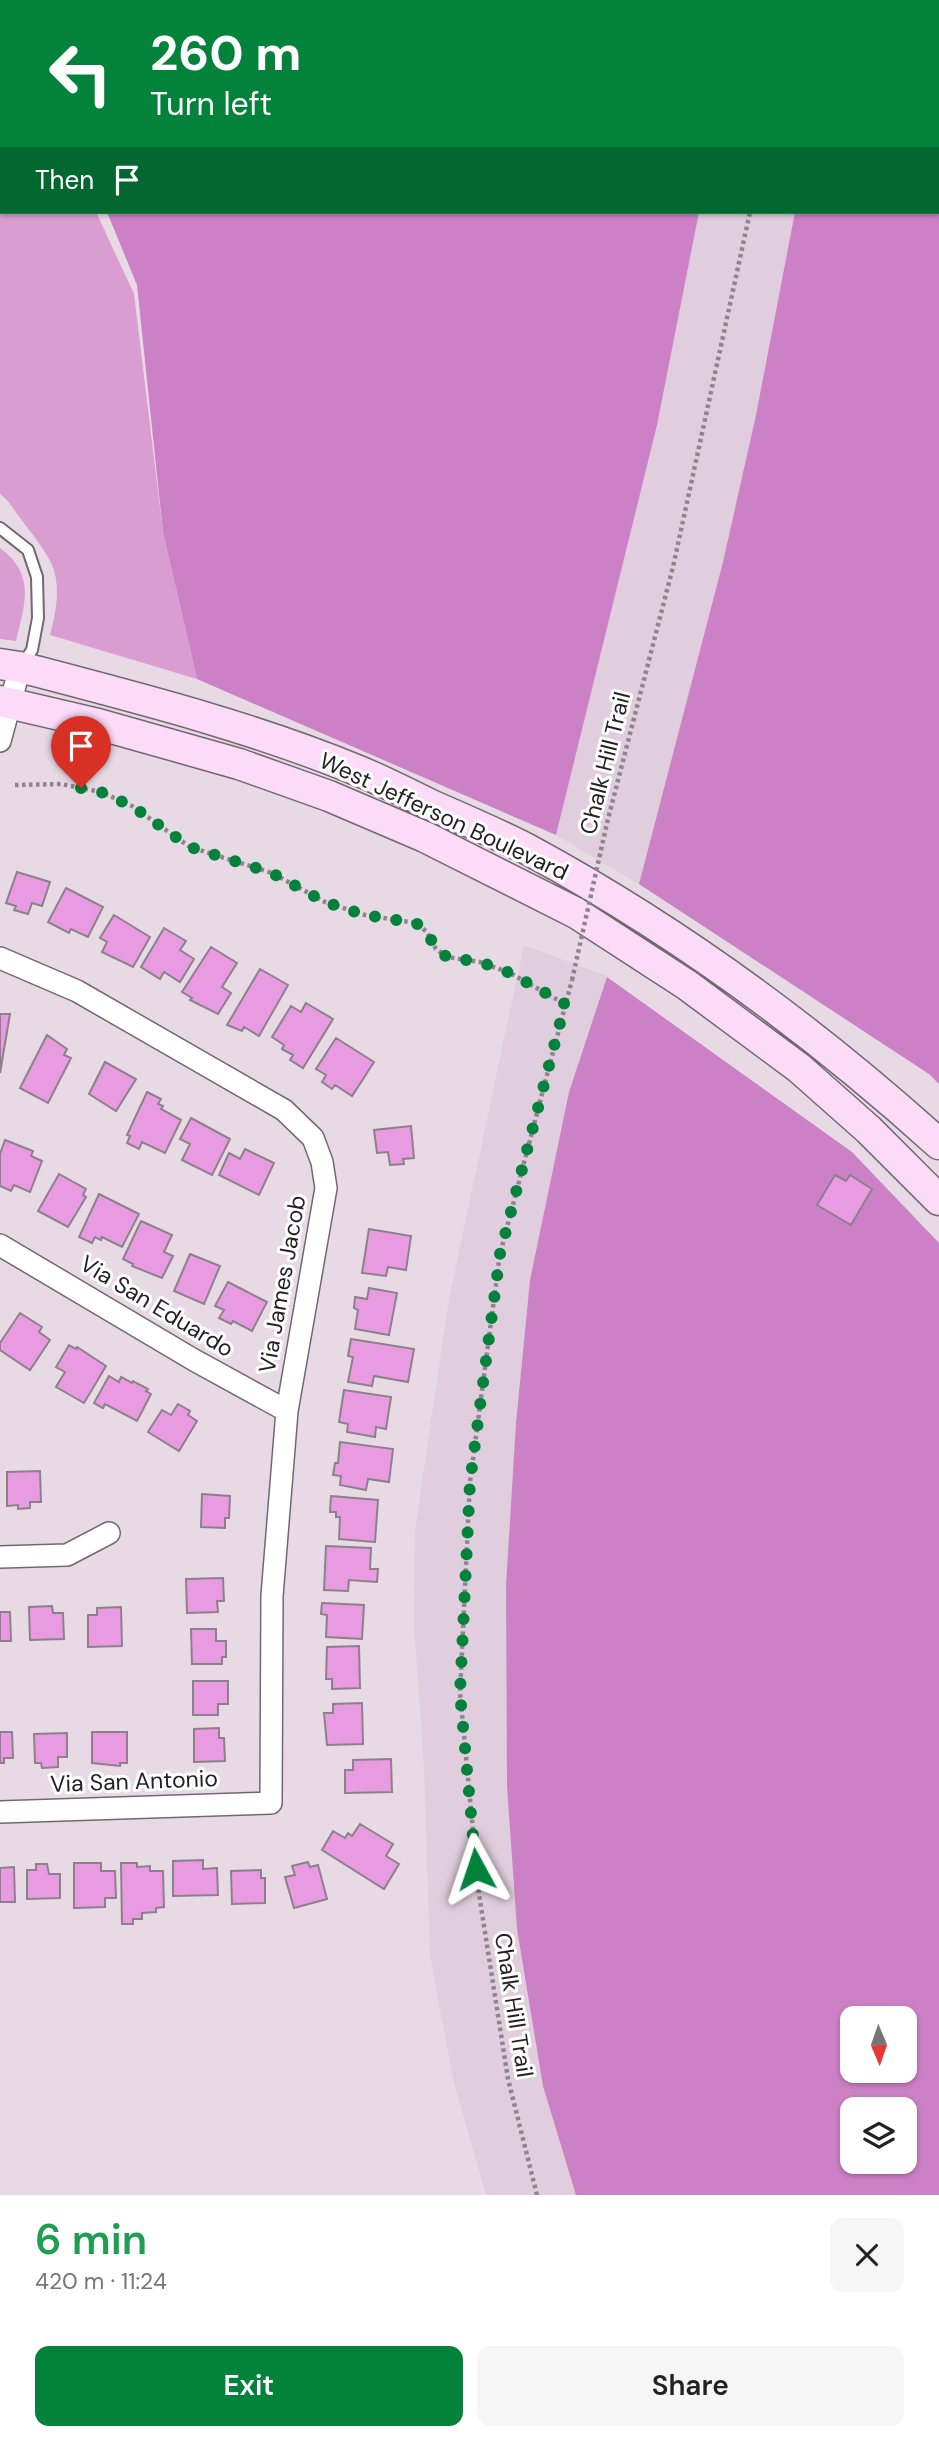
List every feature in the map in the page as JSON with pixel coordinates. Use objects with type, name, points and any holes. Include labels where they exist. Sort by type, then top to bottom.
[{"type":"main road","name":"West Jefferson Boulevard","points":[[10,666],[195,714],[345,766],[524,848],[585,882],[709,962],[887,1097],[939,1144]]},
{"type":"main road","name":"West Jefferson Boulevard","points":[[5,702],[94,723],[239,764],[329,796],[425,837],[576,913],[687,985],[799,1068],[869,1130],[939,1200]]},
{"type":"main road","points":[[799,1068],[818,1043]]},
{"type":"street","points":[[0,741],[10,666]]},
{"type":"street","name":"Via James Jacob","points":[[0,958],[77,991],[284,1110],[313,1138],[322,1162],[326,1188],[287,1411],[272,1596],[271,1803]]},
{"type":"street","name":"Via San Eduardo","points":[[0,1245],[194,1360],[287,1411]]},
{"type":"street","points":[[0,1557],[67,1555],[110,1533]]},
{"type":"street","name":"Via San Antonio","points":[[0,1811],[271,1803]]},
{"type":"lane","points":[[0,528],[28,550],[37,577],[38,618],[32,650],[10,666]]},
{"type":"path","name":"Chalk Hill Trail","points":[[537,2195],[508,2079],[479,1894],[460,1693],[470,1482],[500,1254],[572,979],[607,823],[673,567],[750,214]]},
{"type":"path","points":[[15,785],[61,784],[101,792],[132,806],[190,847],[272,873],[325,902],[365,915],[416,923],[427,932],[436,949],[447,957],[480,962],[510,973],[565,1004]]},
{"type":"shaded area","points":[[0,214],[97,214],[134,294],[163,532],[197,679],[50,635],[56,609],[55,573],[44,550],[0,494]]},
{"type":"shaded area","points":[[108,214],[699,214],[657,425],[556,835],[197,679],[163,532],[137,285]]},
{"type":"shaded area","points":[[699,214],[795,214],[756,415],[723,562],[639,884],[556,835],[657,425]]},
{"type":"shaded area","points":[[795,214],[939,214],[939,1084],[929,1074],[639,884],[723,562],[756,415]]},
{"type":"shaded area","points":[[0,548],[19,569],[25,590],[16,641],[0,639]]},
{"type":"shaded area","points":[[524,945],[607,976],[569,1092],[530,1280],[516,1423],[506,1585],[507,1787],[517,1929],[543,2086],[576,2195],[486,2195],[454,2083],[430,1955],[424,1767],[414,1625],[415,1530],[449,1299]]},
{"type":"shaded area","points":[[607,977],[852,1152],[939,1243],[939,2195],[576,2195],[543,2086],[517,1929],[507,1787],[506,1585],[516,1423],[530,1280],[569,1092]]},
{"type":"building","points":[[17,872],[50,882],[42,906],[32,903],[28,914],[14,910],[16,906],[6,903]]},
{"type":"building","points":[[66,888],[103,907],[88,937],[71,929],[69,933],[48,922]]},
{"type":"building","points":[[114,915],[150,937],[133,967],[102,952],[107,942],[100,938]]},
{"type":"building","points":[[164,928],[186,941],[180,950],[194,959],[180,982],[164,972],[160,979],[141,967]]},
{"type":"building","points":[[211,947],[237,963],[222,987],[231,993],[218,1014],[190,1000],[192,998],[182,992]]},
{"type":"building","points":[[260,969],[288,985],[259,1036],[244,1027],[242,1031],[227,1025]]},
{"type":"building","points":[[306,1003],[333,1019],[303,1068],[290,1060],[293,1055],[282,1049],[284,1045],[272,1037],[291,1006],[301,1012]]},
{"type":"building","points":[[0,1014],[10,1014],[0,1073]]},
{"type":"building","points":[[47,1035],[67,1049],[64,1055],[71,1058],[48,1103],[20,1088]]},
{"type":"building","points":[[336,1038],[374,1062],[352,1096],[335,1085],[332,1089],[322,1082],[326,1075],[316,1069]]},
{"type":"building","points":[[105,1062],[136,1079],[116,1111],[89,1094]]},
{"type":"building","points":[[147,1092],[161,1099],[158,1104],[163,1106],[161,1109],[181,1120],[165,1153],[142,1142],[139,1149],[127,1143],[130,1136],[127,1135]]},
{"type":"building","points":[[191,1118],[230,1139],[212,1175],[182,1160],[190,1144],[180,1139]]},
{"type":"building","points":[[411,1126],[414,1158],[403,1159],[404,1164],[390,1165],[388,1152],[377,1153],[374,1130]]},
{"type":"building","points":[[5,1140],[33,1151],[31,1156],[42,1161],[30,1192],[14,1185],[11,1191],[0,1186],[0,1154]]},
{"type":"building","points":[[245,1149],[274,1163],[259,1195],[219,1175],[229,1153],[240,1159]]},
{"type":"building","points":[[59,1174],[86,1189],[83,1195],[86,1197],[68,1227],[38,1211]]},
{"type":"building","points":[[835,1175],[846,1181],[850,1175],[872,1189],[851,1225],[817,1205]]},
{"type":"building","points":[[99,1194],[139,1214],[122,1247],[102,1237],[101,1240],[95,1237],[92,1243],[79,1237]]},
{"type":"building","points":[[141,1221],[172,1235],[164,1252],[173,1256],[162,1278],[132,1266],[133,1264],[123,1259]]},
{"type":"building","points":[[369,1229],[411,1236],[406,1270],[388,1267],[386,1276],[362,1273]]},
{"type":"building","points":[[190,1254],[220,1266],[204,1304],[174,1291]]},
{"type":"building","points":[[228,1282],[267,1302],[252,1331],[233,1321],[231,1324],[219,1318],[224,1310],[215,1306]]},
{"type":"building","points":[[369,1288],[397,1293],[389,1335],[355,1329],[358,1310],[354,1308],[355,1297],[367,1299]]},
{"type":"building","points":[[20,1313],[42,1327],[39,1332],[50,1340],[30,1370],[0,1350],[0,1343]]},
{"type":"building","points":[[351,1339],[414,1349],[408,1382],[374,1376],[372,1386],[348,1382],[353,1357],[348,1356]]},
{"type":"building","points":[[69,1345],[76,1349],[77,1347],[106,1366],[84,1403],[56,1387],[65,1372],[56,1367]]},
{"type":"building","points":[[109,1376],[119,1382],[121,1377],[132,1383],[133,1381],[148,1389],[146,1391],[151,1394],[137,1421],[105,1404],[103,1408],[94,1403]]},
{"type":"building","points":[[344,1390],[391,1397],[386,1429],[376,1427],[375,1437],[347,1432],[348,1424],[339,1422]]},
{"type":"building","points":[[178,1404],[190,1411],[188,1415],[197,1421],[179,1451],[148,1432],[162,1410],[171,1415]]},
{"type":"building","points":[[340,1442],[393,1449],[389,1482],[368,1479],[366,1490],[340,1485],[341,1476],[333,1475],[335,1463],[338,1463]]},
{"type":"building","points":[[40,1471],[41,1502],[30,1502],[30,1508],[7,1506],[7,1472]]},
{"type":"building","points":[[202,1494],[230,1496],[229,1518],[225,1518],[225,1528],[201,1527]]},
{"type":"building","points":[[331,1496],[378,1500],[375,1542],[339,1539],[340,1517],[336,1517],[336,1512],[330,1512]]},
{"type":"building","points":[[326,1546],[371,1548],[370,1569],[378,1569],[377,1582],[349,1580],[348,1591],[324,1590]]},
{"type":"building","points":[[223,1578],[224,1601],[217,1601],[218,1612],[187,1613],[186,1579]]},
{"type":"building","points":[[322,1603],[364,1605],[362,1639],[326,1637],[327,1615],[321,1614]]},
{"type":"building","points":[[52,1606],[53,1613],[63,1613],[64,1639],[30,1640],[29,1607]]},
{"type":"building","points":[[121,1607],[122,1646],[88,1647],[88,1615],[97,1615],[97,1608]]},
{"type":"building","points":[[0,1612],[10,1612],[11,1641],[0,1641]]},
{"type":"building","points":[[191,1629],[216,1629],[216,1641],[226,1641],[226,1657],[222,1657],[222,1664],[192,1664]]},
{"type":"building","points":[[359,1646],[360,1688],[332,1689],[332,1679],[326,1679],[327,1647]]},
{"type":"building","points":[[193,1681],[228,1681],[228,1704],[218,1704],[218,1715],[193,1715]]},
{"type":"building","points":[[362,1703],[363,1744],[327,1745],[324,1713],[333,1713],[333,1704]]},
{"type":"building","points":[[219,1728],[219,1738],[224,1738],[225,1761],[194,1762],[194,1729]]},
{"type":"building","points":[[0,1732],[12,1732],[13,1758],[4,1758],[4,1763],[0,1763]]},
{"type":"building","points":[[92,1732],[127,1732],[127,1763],[120,1763],[120,1766],[92,1763]]},
{"type":"building","points":[[67,1733],[67,1757],[58,1757],[58,1767],[42,1768],[41,1763],[35,1763],[34,1734]]},
{"type":"building","points":[[391,1759],[392,1792],[345,1793],[345,1770],[353,1770],[353,1760]]},
{"type":"building","points":[[360,1824],[393,1844],[386,1856],[399,1864],[384,1889],[322,1850],[333,1831],[345,1838],[348,1833],[352,1836]]},
{"type":"building","points":[[203,1860],[203,1869],[217,1868],[218,1895],[173,1896],[173,1861]]},
{"type":"building","points":[[308,1862],[310,1867],[318,1865],[327,1899],[294,1908],[285,1877],[295,1875],[292,1866]]},
{"type":"building","points":[[74,1863],[101,1863],[101,1871],[115,1871],[116,1898],[105,1898],[105,1907],[74,1908]]},
{"type":"building","points":[[121,1863],[137,1863],[137,1867],[150,1866],[150,1871],[163,1871],[164,1907],[156,1908],[156,1912],[142,1913],[142,1919],[133,1919],[133,1924],[122,1924]]},
{"type":"building","points":[[36,1864],[47,1864],[49,1874],[60,1874],[60,1898],[27,1899],[27,1870],[36,1870]]},
{"type":"building","points":[[14,1867],[15,1902],[0,1902],[0,1868]]},
{"type":"building","points":[[261,1870],[261,1878],[265,1878],[265,1903],[232,1904],[231,1871]]},
{"type":"route","points":[[81,788],[101,792],[132,806],[190,847],[272,873],[325,902],[365,915],[416,923],[427,932],[436,949],[447,957],[480,962],[510,973],[565,1004],[500,1254],[470,1482],[460,1693],[476,1869]]}]
